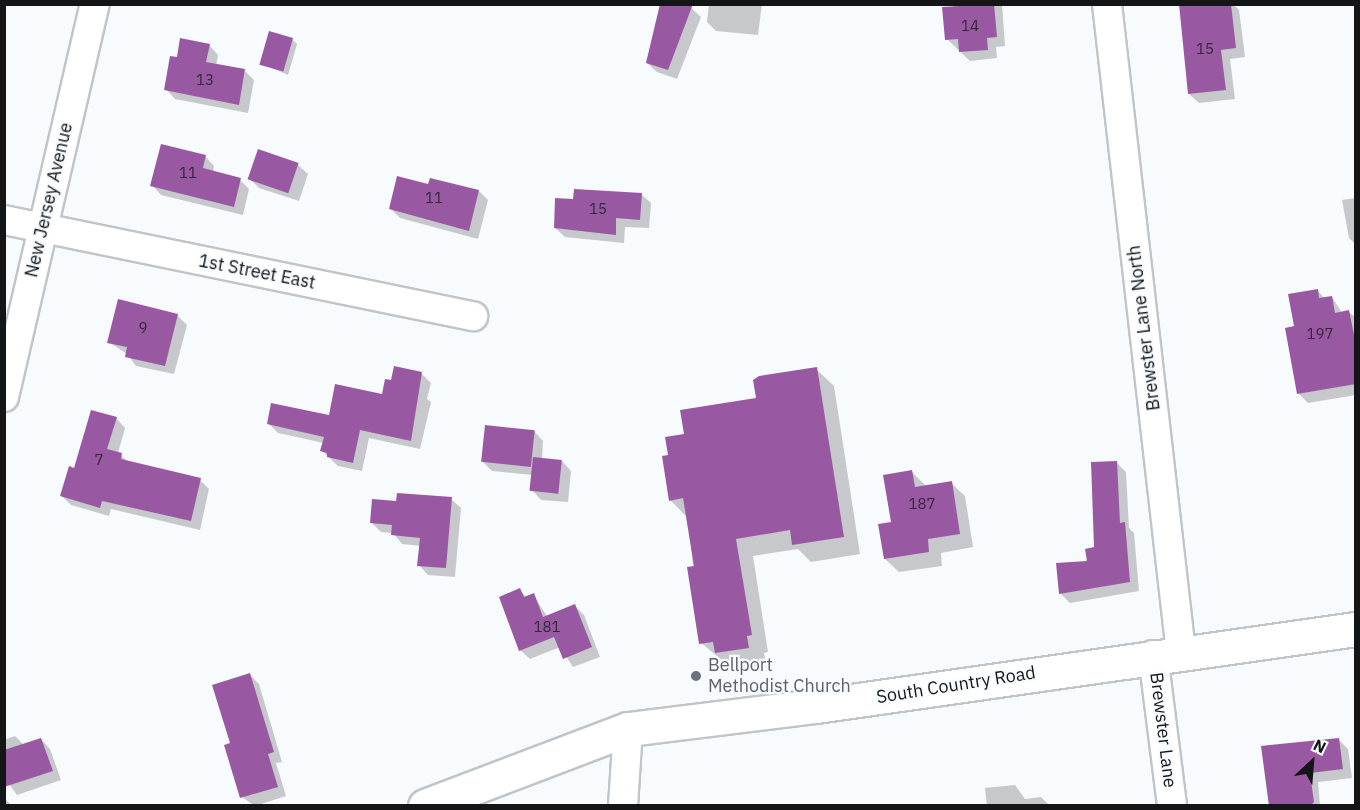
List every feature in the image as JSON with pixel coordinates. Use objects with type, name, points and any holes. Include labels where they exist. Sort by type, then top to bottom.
[{"type":"main road","name":"South Country Road","points":[[425,806],[628,729],[816,706],[1167,653],[1356,629]]},
{"type":"street","name":"New Jersey Avenue","points":[[4,397],[95,4]]},
{"type":"street","name":"Brewster Lane North","points":[[1107,4],[1167,653]]},
{"type":"street","name":"1st Street East","points":[[4,220],[472,316]]},
{"type":"street","name":"Brewster Lane","points":[[1167,653],[1172,806]]},
{"type":"street","points":[[623,806],[628,729]]},
{"type":"building","points":[[660,4],[693,4],[668,70],[646,63]]},
{"type":"building","points":[[994,4],[997,37],[987,38],[988,50],[959,52],[958,39],[945,40],[942,7]]},
{"type":"building","points":[[1179,4],[1231,4],[1236,48],[1221,50],[1226,90],[1188,94]]},
{"type":"building","points":[[269,31],[293,38],[283,72],[259,65]]},
{"type":"building","points":[[180,38],[210,44],[206,62],[245,69],[239,105],[164,90],[170,56],[177,57]]},
{"type":"building","points":[[161,144],[206,155],[203,168],[241,178],[234,207],[150,186]]},
{"type":"building","points":[[258,149],[299,163],[288,193],[248,179]]},
{"type":"building","points":[[397,176],[428,184],[430,178],[479,190],[469,231],[389,209]]},
{"type":"building","points":[[574,189],[642,193],[640,220],[616,218],[616,235],[554,228],[555,198],[573,199]]},
{"type":"building","points":[[1318,289],[1319,298],[1332,296],[1335,313],[1349,310],[1356,345],[1356,384],[1297,394],[1285,328],[1294,326],[1288,294]]},
{"type":"building","points":[[118,299],[178,314],[165,366],[125,357],[127,347],[107,343]]},
{"type":"building","points":[[394,366],[422,372],[411,441],[360,430],[353,463],[327,457],[327,453],[320,451],[324,437],[267,424],[271,403],[329,415],[335,384],[382,394],[385,379],[391,380]]},
{"type":"building","points":[[817,367],[844,537],[792,545],[790,530],[736,539],[752,635],[747,636],[749,648],[715,653],[713,642],[699,644],[687,567],[694,566],[683,498],[669,501],[662,456],[668,455],[665,437],[684,434],[680,410],[756,398],[753,380],[759,376]]},
{"type":"building","points":[[91,410],[117,417],[107,449],[122,453],[121,459],[201,478],[191,521],[102,501],[100,508],[60,496],[69,466],[74,468]]},
{"type":"building","points":[[485,425],[535,430],[531,467],[481,462]]},
{"type":"building","points":[[533,457],[562,460],[558,494],[529,491]]},
{"type":"building","points":[[1117,461],[1120,523],[1125,522],[1130,582],[1059,594],[1056,563],[1087,561],[1085,549],[1094,547],[1091,462]]},
{"type":"building","points":[[912,470],[915,487],[952,481],[960,534],[928,539],[929,552],[884,559],[878,524],[891,522],[883,475]]},
{"type":"building","points":[[397,493],[452,497],[446,568],[417,566],[420,538],[391,535],[392,525],[370,523],[372,499],[396,501]]},
{"type":"building","points":[[520,588],[524,597],[534,593],[543,617],[575,604],[592,647],[563,659],[554,637],[519,651],[499,597]]},
{"type":"building","points":[[250,673],[274,752],[268,754],[278,787],[240,798],[224,745],[230,743],[212,685]]},
{"type":"building","points":[[41,738],[53,771],[4,787],[4,750]]},
{"type":"building","points":[[1339,738],[1343,769],[1310,773],[1314,802],[1310,806],[1269,806],[1261,746]]},
{"type":"place","name":"Bellport Methodist Church","points":[[696,676]]}]
